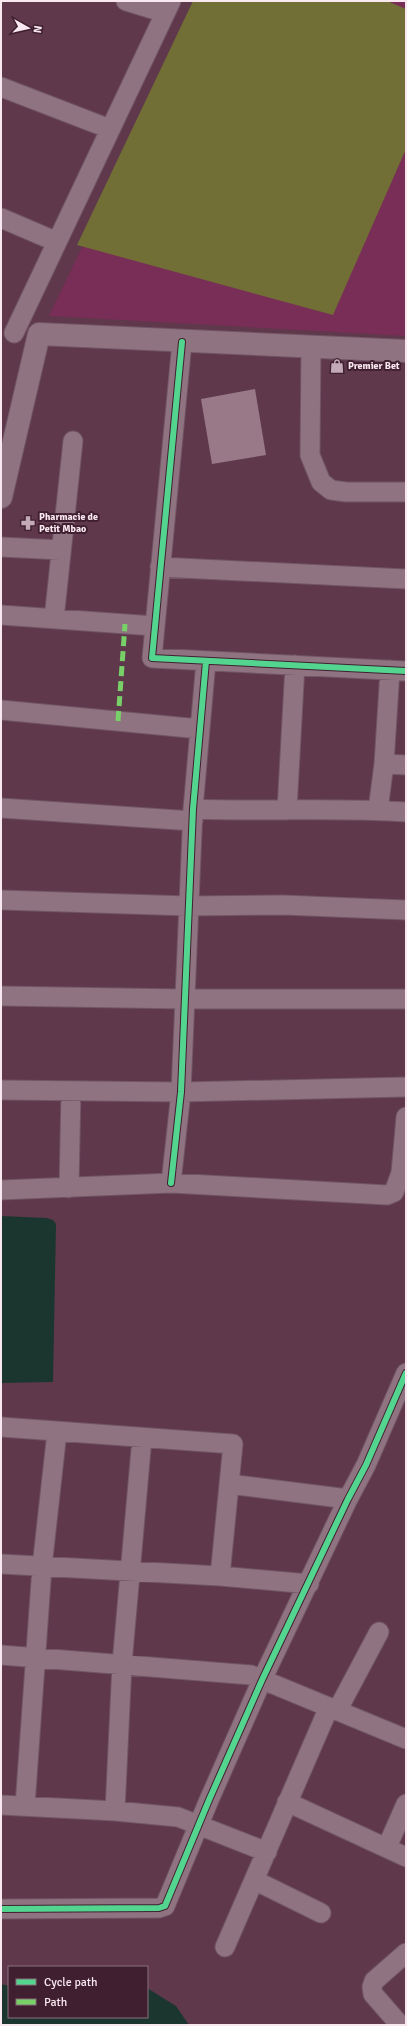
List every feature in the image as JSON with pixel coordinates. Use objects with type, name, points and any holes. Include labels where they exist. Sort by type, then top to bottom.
[{"type":"street","points":[[126,1],[168,7],[57,242],[7,333],[406,351]]},
{"type":"street","points":[[1,87],[110,129]]},
{"type":"street","points":[[1,218],[57,242]]},
{"type":"street","points":[[1,497],[39,334]]},
{"type":"street","points":[[182,342],[152,658],[398,671],[378,810]]},
{"type":"street","points":[[311,347],[310,455],[321,482],[331,490],[346,492],[406,492]]},
{"type":"street","points":[[54,619],[73,441]]},
{"type":"street","points":[[1,547],[61,550]]},
{"type":"street","points":[[160,567],[406,579]]},
{"type":"street","points":[[1,615],[154,626]]},
{"type":"street","points":[[171,1183],[180,1092],[183,999],[193,815],[206,661]]},
{"type":"street","points":[[287,810],[295,665]]},
{"type":"street","points":[[1,710],[200,729]]},
{"type":"street","points":[[384,764],[406,765]]},
{"type":"street","points":[[1,808],[193,815],[287,810],[378,810],[406,812]]},
{"type":"street","points":[[1,900],[188,906],[283,905],[406,910]]},
{"type":"street","points":[[1,996],[183,999],[406,999]]},
{"type":"street","points":[[1,1090],[180,1092],[406,1087]]},
{"type":"street","points":[[69,1188],[71,1091]]},
{"type":"street","points":[[1,1190],[171,1183],[387,1195],[394,1192],[403,1173],[406,1117]]},
{"type":"street","points":[[1,1910],[164,1907],[262,1680],[366,1465],[406,1374]]},
{"type":"street","points":[[1,1427],[232,1444],[220,1576]]},
{"type":"street","points":[[25,1806],[42,1567],[57,1432]]},
{"type":"street","points":[[115,1811],[122,1664],[142,1438]]},
{"type":"street","points":[[229,1484],[348,1500]]},
{"type":"street","points":[[1,1564],[131,1573],[220,1576],[309,1584]]},
{"type":"street","points":[[225,1948],[287,1802],[333,1709],[379,1632]]},
{"type":"street","points":[[1,1655],[237,1673],[262,1680],[406,1739]]},
{"type":"street","points":[[287,1802],[406,1857]]},
{"type":"street","points":[[387,1847],[406,1804]]},
{"type":"street","points":[[1,1806],[115,1811],[178,1817],[267,1852]]},
{"type":"street","points":[[254,1880],[322,1913]]},
{"type":"street","points":[[400,2025],[373,1994],[372,1988],[374,1982],[406,1953]]},
{"type":"shaded area","points":[[193,1],[387,1],[406,9],[406,149],[333,315],[77,245]]},
{"type":"shaded area","points":[[200,1],[406,1],[406,336],[49,316]]},
{"type":"shaded area","points":[[1,1216],[47,1218],[53,1220],[56,1224],[53,1382],[1,1383]]},
{"type":"shaded area","points":[[1,1984],[8,1986],[8,2018],[148,2018],[148,1989],[176,2006],[189,2025],[1,2025]]},
{"type":"building","points":[[255,389],[266,455],[212,464],[201,399]]},
{"type":"marked path","points":[[118,721],[125,624]]},
{"type":"cycle path","points":[[182,342],[152,658],[406,671]]},
{"type":"cycle path","points":[[171,1183],[181,1092],[193,809],[206,661]]},
{"type":"cycle path","points":[[1,1909],[159,1908],[165,1906],[209,1800],[262,1680],[348,1499],[366,1465],[406,1373]]},
{"type":"place","name":"Premier Bet","points":[[337,366]]},
{"type":"place","name":"Pharmacie de Petit Mbao","points":[[28,523]]}]
